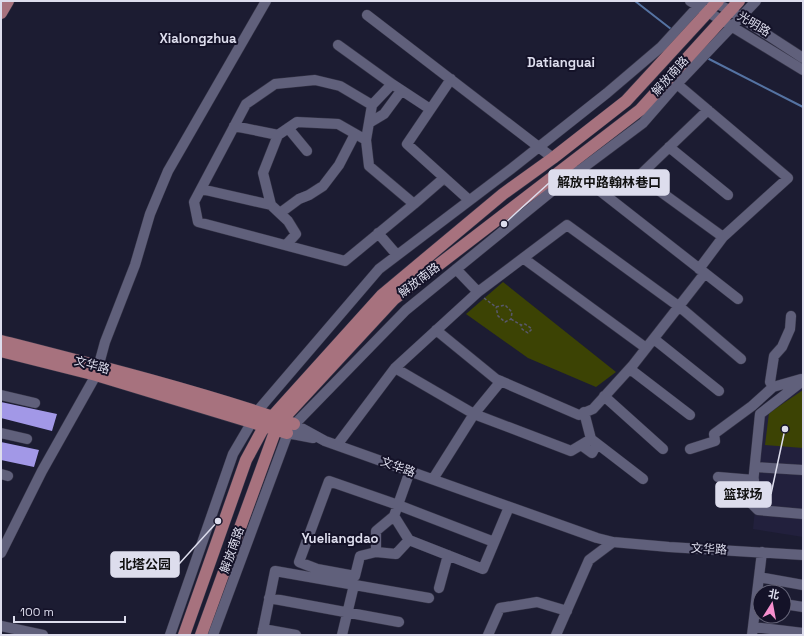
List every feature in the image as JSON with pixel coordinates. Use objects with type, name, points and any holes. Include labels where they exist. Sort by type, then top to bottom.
[{"type":"main road","points":[[1,13],[8,1]]},
{"type":"main road","name":"解放南路","points":[[184,635],[246,460],[394,299],[572,169],[640,110],[721,19],[730,5],[739,1]]},
{"type":"main road","name":"解放南路","points":[[201,635],[279,425],[382,295],[503,194],[626,102],[706,4]]},
{"type":"main road","name":"文华路","points":[[1,341],[279,425]]},
{"type":"main road","name":"文华路","points":[[1,351],[97,370]]},
{"type":"street","points":[[1,553],[42,472],[97,370],[105,342],[135,265],[150,214],[168,171],[266,1]]},
{"type":"street","points":[[213,635],[279,425],[406,310],[572,169],[643,123],[677,84],[756,1]]},
{"type":"street","points":[[170,635],[233,454],[255,417],[379,269],[538,148],[607,93],[661,47],[706,4]]},
{"type":"street","name":"光明路","points":[[706,4],[730,5],[740,17],[803,58]]},
{"type":"street","name":"光明路","points":[[706,4],[721,19],[803,70]]},
{"type":"street","points":[[367,15],[552,158]]},
{"type":"street","points":[[338,45],[430,109]]},
{"type":"street","points":[[451,79],[407,144],[469,200]]},
{"type":"street","points":[[372,105],[340,86],[315,80],[275,84],[246,104],[194,202],[198,222],[345,261],[444,178]]},
{"type":"street","points":[[392,84],[372,105],[366,140],[369,166],[414,204]]},
{"type":"street","points":[[436,330],[496,379],[579,415],[593,409],[630,369],[679,306],[723,237],[788,178],[677,84]]},
{"type":"street","points":[[369,123],[384,114],[401,90]]},
{"type":"street","points":[[708,110],[639,176],[723,237]]},
{"type":"street","points":[[271,205],[263,173],[278,135],[288,128],[297,122],[338,124],[366,140]]},
{"type":"street","points":[[234,126],[278,135]]},
{"type":"street","points":[[288,128],[307,152]]},
{"type":"street","points":[[280,213],[299,198],[309,195],[323,186],[339,165],[355,134]]},
{"type":"street","points":[[669,148],[728,194]]},
{"type":"street","points":[[572,169],[738,299]]},
{"type":"street","points":[[201,189],[271,205],[288,220],[296,234],[286,246]]},
{"type":"street","points":[[337,445],[395,368],[478,292],[567,225],[679,306],[741,359]]},
{"type":"street","points":[[378,233],[397,255]]},
{"type":"street","points":[[523,258],[646,348]]},
{"type":"street","points":[[456,269],[478,292]]},
{"type":"street","points":[[773,387],[770,382],[774,356],[782,347],[790,329],[791,316]]},
{"type":"street","points":[[654,339],[719,391]]},
{"type":"street","points":[[395,368],[474,414],[571,451],[581,445],[594,442]]},
{"type":"street","points":[[630,369],[690,415]]},
{"type":"street","points":[[690,449],[715,441],[714,434],[752,406],[773,387],[803,378]]},
{"type":"street","points":[[433,479],[474,414],[502,381]]},
{"type":"street","points":[[803,382],[760,414],[751,503],[758,510],[803,514]]},
{"type":"street","points":[[1,395],[35,403]]},
{"type":"street","points":[[604,396],[663,449]]},
{"type":"street","points":[[584,412],[594,442],[643,479]]},
{"type":"street","name":"文华路","points":[[279,425],[596,538],[613,542],[803,555]]},
{"type":"street","points":[[1,433],[27,439]]},
{"type":"street","points":[[755,467],[803,470]]},
{"type":"street","points":[[376,552],[376,531],[394,516],[410,471]]},
{"type":"street","points":[[718,477],[754,480]]},
{"type":"street","points":[[409,540],[396,554],[376,552],[360,556],[355,576],[317,569],[299,562],[329,481],[398,505],[494,542]]},
{"type":"street","points":[[394,516],[409,540],[483,569],[509,507]]},
{"type":"street","points":[[556,635],[589,560],[613,542]]},
{"type":"street","points":[[759,584],[762,552]]},
{"type":"street","points":[[439,588],[448,555]]},
{"type":"street","points":[[296,635],[262,632],[275,571],[429,598]]},
{"type":"street","points":[[760,578],[803,585]]},
{"type":"street","points":[[342,635],[354,585]]},
{"type":"street","points":[[269,598],[399,622]]},
{"type":"street","points":[[488,635],[500,608],[537,602],[567,611]]},
{"type":"street","points":[[792,605],[803,607]]},
{"type":"street","points":[[1,626],[43,635]]},
{"type":"street","points":[[752,631],[803,633]]},
{"type":"path","points":[[478,292],[496,308],[498,316],[501,319],[505,322],[511,319]]},
{"type":"path","points":[[496,308],[505,305],[512,312],[511,319]]},
{"type":"path","points":[[511,319],[521,325],[525,324],[532,329],[528,333],[522,329],[521,325]]},
{"type":"shaded area","points":[[803,386],[803,537],[753,529],[765,412]]},
{"type":"green space","points":[[503,282],[616,372],[596,387],[528,358],[466,314]]},
{"type":"green space","points":[[803,390],[803,448],[765,445],[769,413]]},
{"type":"building","points":[[1,402],[57,414],[52,431],[1,418]]},
{"type":"building","points":[[1,442],[39,450],[34,467],[1,460]]},
{"type":"waterway","points":[[635,1],[671,29]]},
{"type":"waterway","points":[[709,59],[803,107]]},
{"type":"place","name":"解放中路翰林巷口","points":[[504,224]]},
{"type":"place","name":"篮球场","points":[[785,429]]},
{"type":"place","name":"北塔公园","points":[[218,521]]},
{"type":"district","name":"Xialongzhua","points":[[198,38]]},
{"type":"district","name":"Datianguai","points":[[561,62]]},
{"type":"district","name":"Yueliangdao","points":[[340,538]]}]
